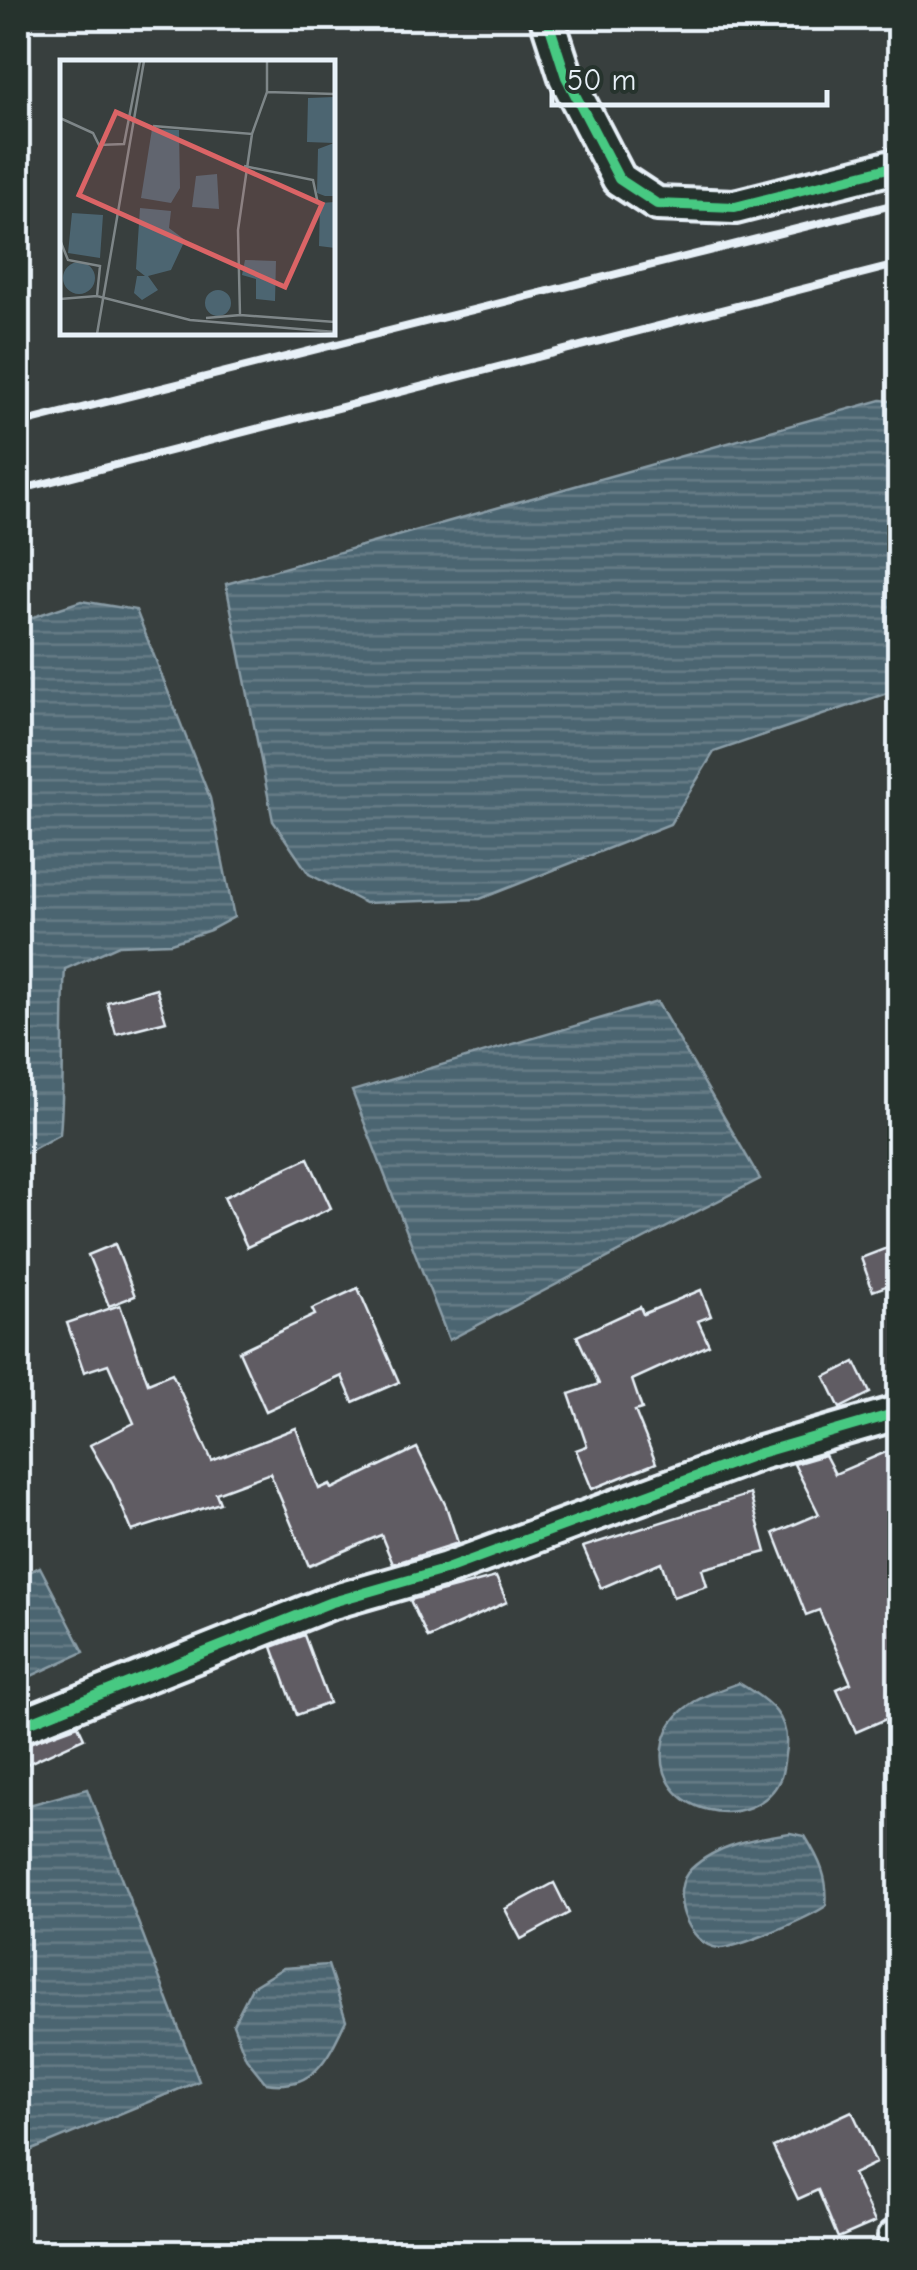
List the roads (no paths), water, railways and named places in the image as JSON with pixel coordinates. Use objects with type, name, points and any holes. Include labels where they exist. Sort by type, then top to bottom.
[{"type":"street","points":[[547,18],[566,77],[619,179],[656,204],[736,207],[900,165]]},
{"type":"street","points":[[18,1727],[329,1603],[444,1570],[760,1454],[900,1412]]},
{"type":"water","points":[[881,400],[899,402],[899,689],[714,752],[670,824],[480,899],[365,903],[309,874],[273,821],[226,584]]},
{"type":"water","points":[[81,601],[136,610],[210,798],[234,917],[171,943],[119,945],[65,969],[60,1134],[26,1153],[18,1153],[18,622]]},
{"type":"water","points":[[657,1002],[760,1179],[449,1340],[352,1091]]},
{"type":"water","points":[[40,1567],[84,1652],[18,1682],[18,1577]]},
{"type":"water","points":[[739,1683],[760,1696],[781,1720],[786,1741],[782,1775],[768,1796],[750,1807],[729,1812],[708,1810],[688,1802],[673,1787],[664,1767],[664,1742],[668,1729],[683,1710]]},
{"type":"water","points":[[87,1789],[199,2081],[18,2156],[18,1808]]},
{"type":"water","points":[[790,1833],[805,1836],[815,1853],[824,1878],[826,1906],[773,1932],[728,1947],[708,1945],[698,1937],[684,1916],[681,1903],[684,1879],[691,1869],[725,1848]]},
{"type":"water","points":[[328,1965],[346,2020],[333,2047],[308,2077],[282,2084],[266,2083],[246,2058],[233,2024],[252,1987],[283,1968]]},
{"type":"railway","points":[[18,424],[900,203]]},
{"type":"railway","points":[[18,490],[900,264]]}]
